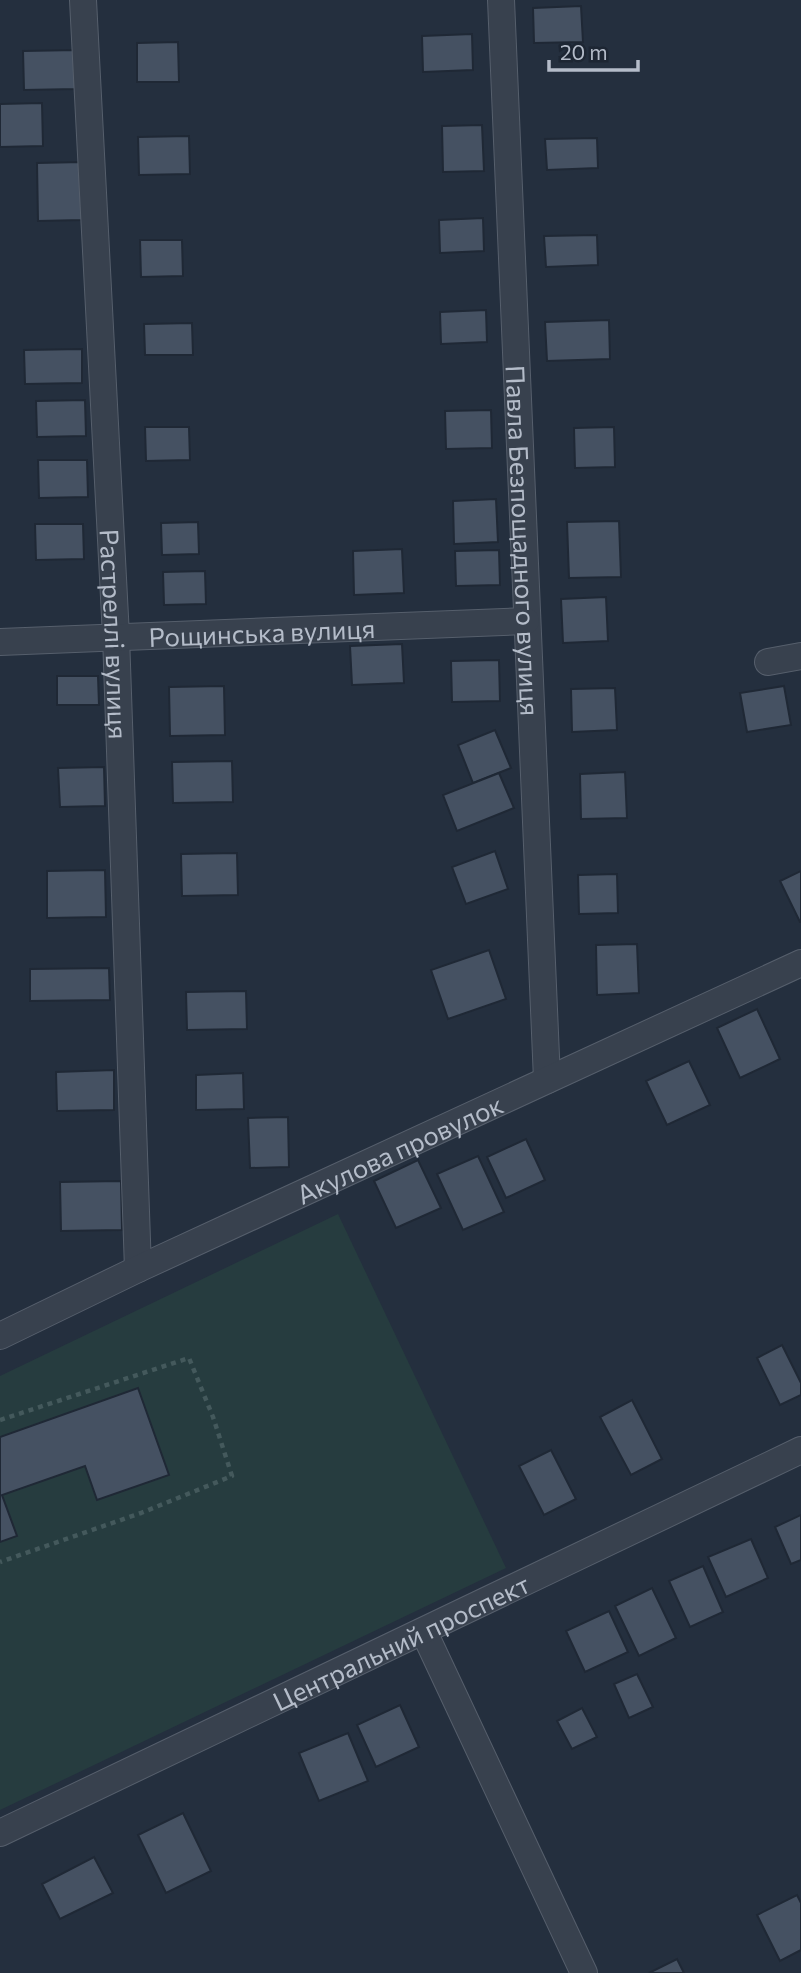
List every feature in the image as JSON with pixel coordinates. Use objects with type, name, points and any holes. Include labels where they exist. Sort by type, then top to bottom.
[{"type":"street","name":"Растреллі вулиця","points":[[83,0],[116,636],[138,1269]]},
{"type":"street","name":"Павла Безпощадного вулиця","points":[[501,0],[547,1080]]},
{"type":"street","name":"Рощинська вулиця","points":[[0,642],[526,621]]},
{"type":"street","points":[[768,662],[801,656]]},
{"type":"street","name":"Акулова провулок","points":[[0,1336],[138,1269],[801,963]]},
{"type":"street","name":"Центральний проспект","points":[[0,1833],[801,1450]]},
{"type":"street","points":[[424,1632],[584,1973]]},
{"type":"path","points":[[0,1420],[189,1358],[213,1417],[232,1476],[141,1513],[0,1562]]},
{"type":"green space","points":[[338,1214],[506,1568],[0,1810],[0,1376]]},
{"type":"building","points":[[581,6],[583,42],[534,43],[533,8]]},
{"type":"building","points":[[472,34],[473,70],[423,72],[422,36]]},
{"type":"building","points":[[178,42],[179,82],[137,82],[137,43]]},
{"type":"building","points":[[77,50],[77,89],[24,90],[23,51]]},
{"type":"building","points":[[42,103],[43,146],[0,147],[0,104]]},
{"type":"building","points":[[482,125],[484,171],[443,172],[442,126]]},
{"type":"building","points":[[189,136],[190,174],[139,175],[138,137]]},
{"type":"building","points":[[597,138],[598,168],[547,170],[545,139]]},
{"type":"building","points":[[82,162],[83,220],[38,221],[37,163]]},
{"type":"building","points":[[483,218],[484,251],[440,253],[439,220]]},
{"type":"building","points":[[597,235],[598,265],[546,267],[544,236]]},
{"type":"building","points":[[140,240],[182,240],[183,276],[141,277]]},
{"type":"building","points":[[486,310],[487,342],[441,344],[440,312]]},
{"type":"building","points":[[609,320],[610,359],[547,361],[545,322]]},
{"type":"building","points":[[192,323],[193,355],[145,355],[144,324]]},
{"type":"building","points":[[82,349],[82,383],[25,384],[24,350]]},
{"type":"building","points":[[85,400],[86,436],[37,437],[36,401]]},
{"type":"building","points":[[491,410],[492,448],[446,449],[445,411]]},
{"type":"building","points":[[145,427],[189,427],[190,460],[146,461]]},
{"type":"building","points":[[614,427],[615,467],[575,468],[574,428]]},
{"type":"building","points":[[38,460],[87,460],[88,497],[39,498]]},
{"type":"building","points":[[496,499],[498,542],[454,544],[453,501]]},
{"type":"building","points":[[619,521],[621,577],[569,578],[567,522]]},
{"type":"building","points":[[198,522],[199,554],[162,555],[161,523]]},
{"type":"building","points":[[35,524],[83,524],[84,559],[36,560]]},
{"type":"building","points":[[402,549],[404,593],[354,595],[353,551]]},
{"type":"building","points":[[499,550],[500,585],[456,586],[455,551]]},
{"type":"building","points":[[205,571],[206,604],[164,605],[163,572]]},
{"type":"building","points":[[606,597],[608,641],[563,643],[561,599]]},
{"type":"building","points":[[402,644],[404,683],[352,685],[350,646]]},
{"type":"building","points":[[499,660],[500,701],[452,702],[451,661]]},
{"type":"building","points":[[57,676],[98,676],[99,705],[57,705]]},
{"type":"building","points":[[224,686],[225,735],[170,736],[169,687]]},
{"type":"building","points":[[784,686],[791,725],[747,732],[740,693]]},
{"type":"building","points":[[615,688],[617,730],[572,732],[571,689]]},
{"type":"building","points":[[495,730],[511,768],[473,783],[458,745]]},
{"type":"building","points":[[232,761],[233,802],[173,803],[172,762]]},
{"type":"building","points":[[104,767],[105,806],[60,807],[58,768]]},
{"type":"building","points":[[625,772],[627,818],[581,819],[580,774]]},
{"type":"building","points":[[499,773],[514,808],[457,831],[443,795]]},
{"type":"building","points":[[495,851],[508,889],[466,904],[452,867]]},
{"type":"building","points":[[237,853],[238,895],[182,896],[181,854]]},
{"type":"building","points":[[105,870],[106,917],[47,918],[47,871]]},
{"type":"building","points":[[801,871],[801,922],[800,922],[780,881]]},
{"type":"building","points":[[617,874],[618,913],[579,914],[578,875]]},
{"type":"building","points":[[637,944],[639,993],[597,995],[596,945]]},
{"type":"building","points":[[489,950],[506,999],[448,1019],[431,970]]},
{"type":"building","points":[[109,968],[110,1000],[30,1001],[30,969]]},
{"type":"building","points":[[246,991],[247,1029],[187,1030],[186,992]]},
{"type":"building","points":[[757,1009],[780,1059],[740,1078],[717,1028]]},
{"type":"building","points":[[689,1061],[710,1105],[667,1125],[646,1081]]},
{"type":"building","points":[[114,1070],[114,1110],[57,1111],[56,1072]]},
{"type":"building","points":[[243,1073],[244,1109],[196,1110],[196,1075]]},
{"type":"building","points":[[288,1117],[289,1167],[250,1168],[248,1118]]},
{"type":"building","points":[[526,1139],[545,1180],[506,1198],[487,1157]]},
{"type":"building","points":[[478,1156],[504,1212],[463,1230],[437,1174]]},
{"type":"building","points":[[418,1160],[441,1208],[396,1228],[374,1181]]},
{"type":"building","points":[[121,1181],[122,1230],[61,1231],[60,1182]]},
{"type":"building","points":[[782,1345],[801,1383],[801,1395],[780,1405],[757,1358]]},
{"type":"building","points":[[138,1388],[169,1475],[97,1500],[85,1466],[2,1495],[17,1536],[0,1542],[0,1437]]},
{"type":"building","points":[[632,1400],[662,1459],[631,1475],[600,1417]]},
{"type":"building","points":[[551,1450],[576,1499],[544,1515],[519,1466]]},
{"type":"building","points":[[801,1515],[801,1560],[791,1564],[775,1527]]},
{"type":"building","points":[[751,1539],[768,1578],[726,1597],[708,1557]]},
{"type":"building","points":[[703,1566],[723,1612],[690,1627],[669,1581]]},
{"type":"building","points":[[652,1588],[676,1638],[639,1656],[615,1606]]},
{"type":"building","points":[[609,1611],[628,1652],[585,1672],[566,1631]]},
{"type":"building","points":[[637,1674],[653,1707],[629,1718],[614,1684]]},
{"type":"building","points":[[400,1705],[419,1747],[376,1767],[357,1725]]},
{"type":"building","points":[[582,1708],[597,1737],[572,1749],[557,1721]]},
{"type":"building","points":[[348,1733],[368,1781],[319,1801],[299,1753]]},
{"type":"building","points":[[183,1813],[211,1871],[166,1893],[138,1835]]},
{"type":"building","points":[[94,1857],[113,1893],[60,1919],[42,1884]]},
{"type":"building","points":[[797,1895],[801,1903],[801,1950],[780,1961],[757,1915]]},
{"type":"building","points":[[677,1959],[684,1973],[649,1973]]}]
